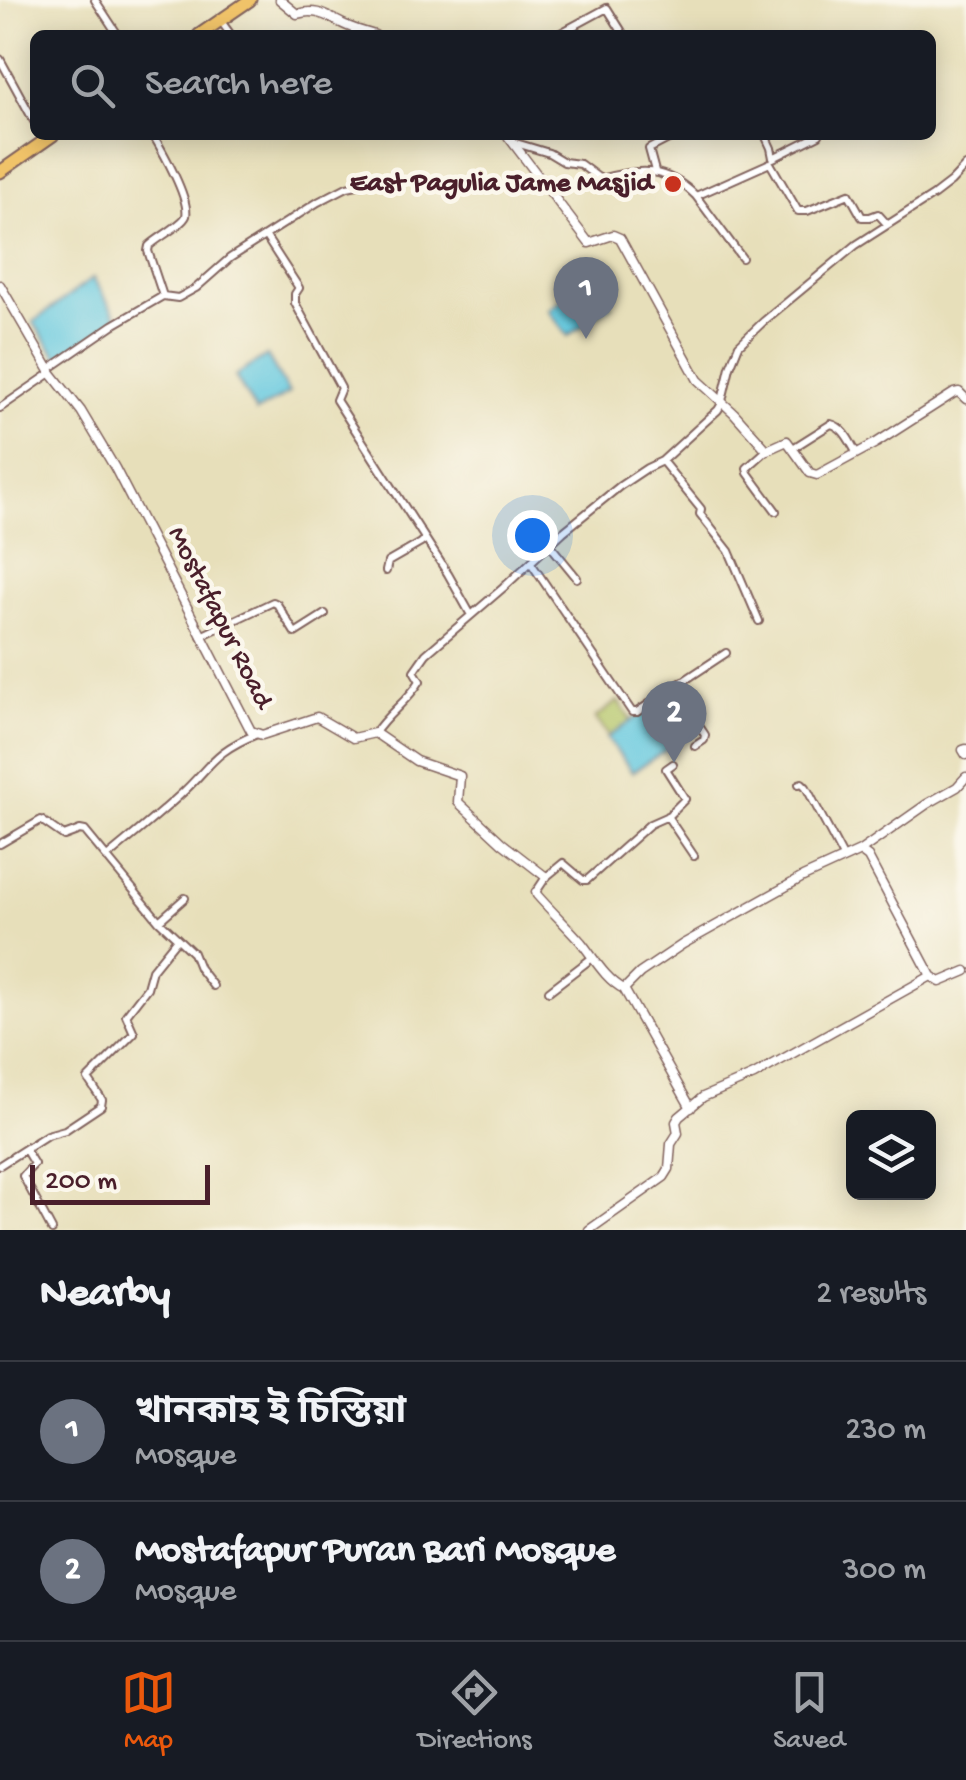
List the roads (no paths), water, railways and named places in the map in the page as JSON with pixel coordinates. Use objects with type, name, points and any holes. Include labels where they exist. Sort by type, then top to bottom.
[{"type":"highway","points":[[206,30],[240,2]]},
{"type":"highway","points":[[0,172],[43,140]]},
{"type":"street","points":[[95,0],[115,30]]},
{"type":"street","points":[[280,0],[297,14],[323,13],[361,30]]},
{"type":"street","points":[[565,30],[607,8],[621,30]]},
{"type":"street","points":[[220,20],[227,30]]},
{"type":"street","points":[[0,60],[30,114]]},
{"type":"street","points":[[156,140],[178,182],[186,212],[183,221],[149,246],[163,296]]},
{"type":"street","points":[[514,140],[589,244],[612,235],[620,238],[698,380],[767,450]]},
{"type":"street","points":[[517,143],[522,140]]},
{"type":"street","points":[[656,172],[649,149],[666,140]]},
{"type":"street","points":[[767,140],[771,161],[798,210],[849,194],[862,217],[878,214],[887,224]]},
{"type":"street","points":[[696,196],[809,140]]},
{"type":"street","points":[[517,143],[564,162],[580,164],[600,179],[634,171],[656,172],[677,179],[696,196],[742,258]]},
{"type":"street","points":[[375,733],[415,690],[420,682],[414,671],[426,654],[609,494],[662,462],[718,410],[740,345],[764,321],[856,245],[934,195],[966,166]]},
{"type":"street","points":[[0,408],[113,325],[163,296],[178,298],[196,288],[230,258],[332,195],[372,182]]},
{"type":"street","points":[[266,237],[299,288],[294,294],[296,302],[341,388],[336,400],[471,616]]},
{"type":"street","name":"Mostafapur Road","points":[[0,285],[50,372],[81,411],[116,468],[251,731],[262,735],[316,717],[353,738],[375,733],[416,762],[460,776],[458,802],[546,877]]},
{"type":"street","points":[[776,511],[748,473],[750,465],[767,450],[786,441],[812,476],[876,443],[954,394],[959,392],[966,400]]},
{"type":"street","points":[[793,448],[832,424],[842,430],[856,452]]},
{"type":"street","points":[[662,462],[729,550],[759,621]]},
{"type":"street","points":[[386,571],[388,562],[425,539]]},
{"type":"street","points":[[550,545],[577,578]]},
{"type":"street","points":[[531,562],[632,712],[726,653]]},
{"type":"street","points":[[201,636],[273,602],[295,633],[325,614]]},
{"type":"street","points":[[674,688],[705,735],[695,746]]},
{"type":"street","points":[[107,857],[182,794],[213,758],[256,734]]},
{"type":"street","points":[[673,764],[666,768],[685,799],[667,816],[650,824],[587,880],[563,863],[536,892],[624,990],[691,1108]]},
{"type":"street","points":[[624,990],[640,973],[682,944],[860,851],[966,778]]},
{"type":"street","points":[[799,784],[804,784],[843,858]]},
{"type":"street","points":[[667,816],[694,856]]},
{"type":"street","points":[[0,844],[42,820],[64,836],[85,831],[159,921],[192,953],[213,986]]},
{"type":"street","points":[[860,851],[868,857],[931,976],[940,982],[966,971]]},
{"type":"street","points":[[159,921],[185,898]]},
{"type":"street","points":[[0,1165],[101,1106],[102,1100],[88,1079],[134,1034],[127,1012],[146,988],[152,970],[177,940]]},
{"type":"street","points":[[550,991],[592,958]]},
{"type":"street","points":[[589,1230],[664,1177],[669,1169],[671,1144],[678,1133],[678,1117],[703,1097],[754,1075],[931,976]]},
{"type":"street","points":[[26,1149],[34,1164],[23,1176],[52,1230]]},
{"type":"water","points":[[93,278],[118,319],[59,360],[33,322]]},
{"type":"water","points":[[590,278],[611,305],[568,336],[548,310]]},
{"type":"water","points":[[267,356],[289,393],[256,412],[235,376]]},
{"type":"water","points":[[669,694],[697,730],[632,772],[607,738]]},
{"type":"place","name":"East Pagulia Jame Masjid","points":[[673,184]]},
{"type":"place","name":"খানকাহ ই চিস্তিয়া","points":[[586,339]]},
{"type":"place","name":"Mostafapur Puran Bari Mosque","points":[[674,763]]}]
